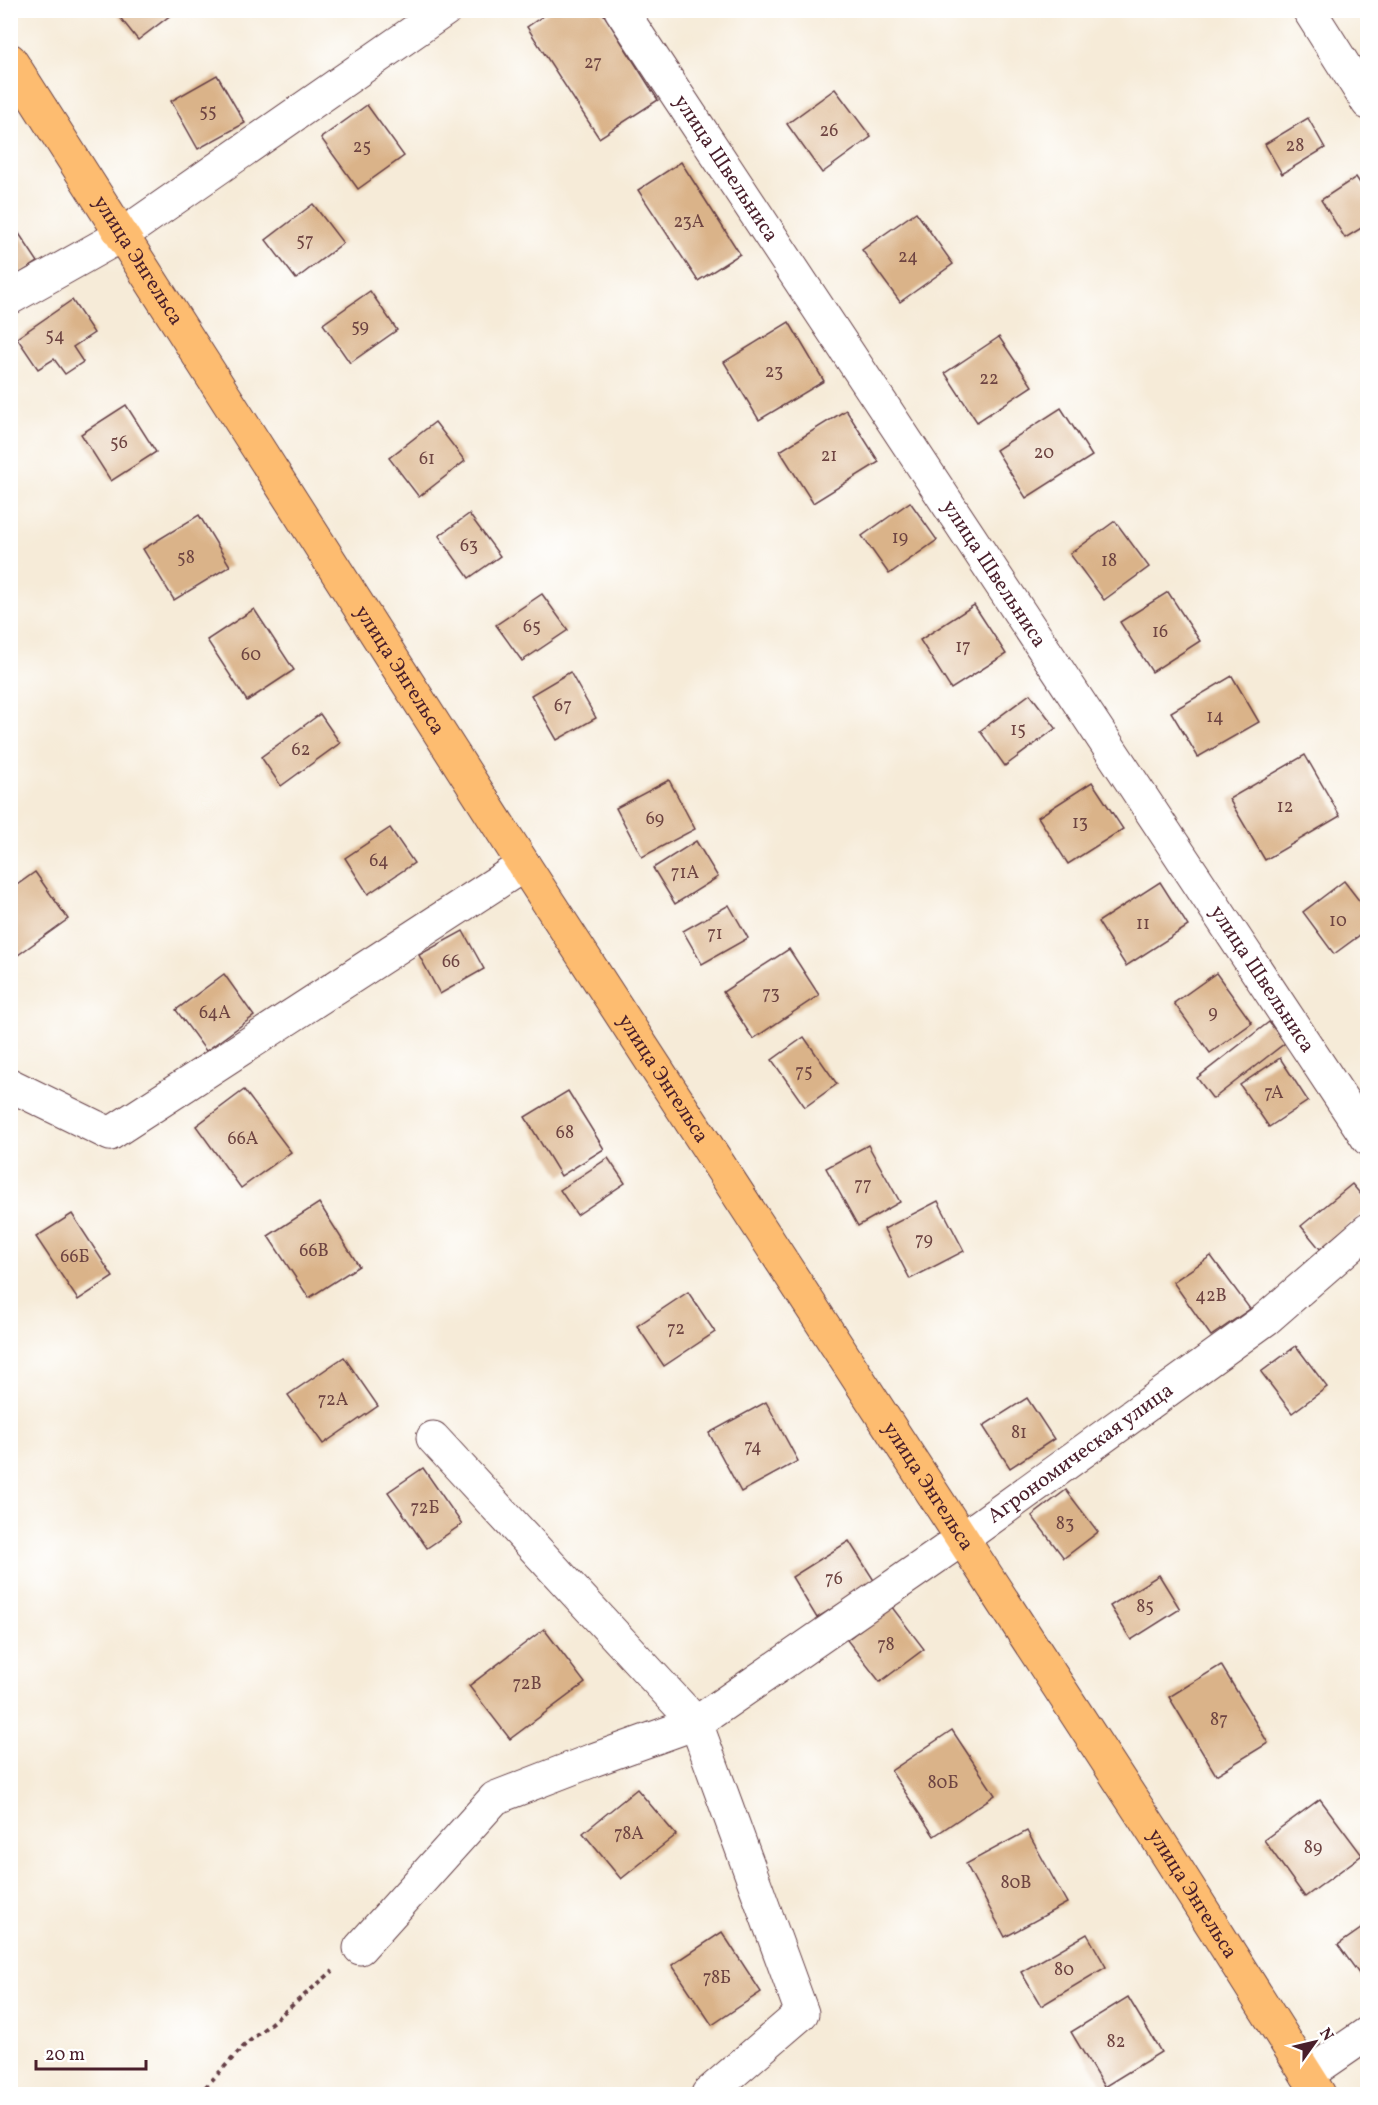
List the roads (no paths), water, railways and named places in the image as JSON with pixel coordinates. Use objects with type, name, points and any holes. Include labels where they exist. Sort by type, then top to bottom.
[{"type":"main road","name":"улица Энгельса","points":[[10,60],[524,864],[1159,1841],[1313,2085]]},
{"type":"street","points":[[10,298],[122,235],[445,10]]},
{"type":"street","name":"улица Швельниса","points":[[621,10],[1368,1139]]},
{"type":"street","points":[[1310,10],[1368,104]]},
{"type":"street","points":[[10,1085],[110,1134],[524,864]]},
{"type":"street","name":"Агрономическая улица","points":[[360,1948],[495,1798],[696,1723],[962,1539],[1266,1319],[1368,1230]]},
{"type":"street","points":[[433,1438],[696,1723],[802,2013],[708,2094]]},
{"type":"street","points":[[1313,2085],[1368,2033]]}]
